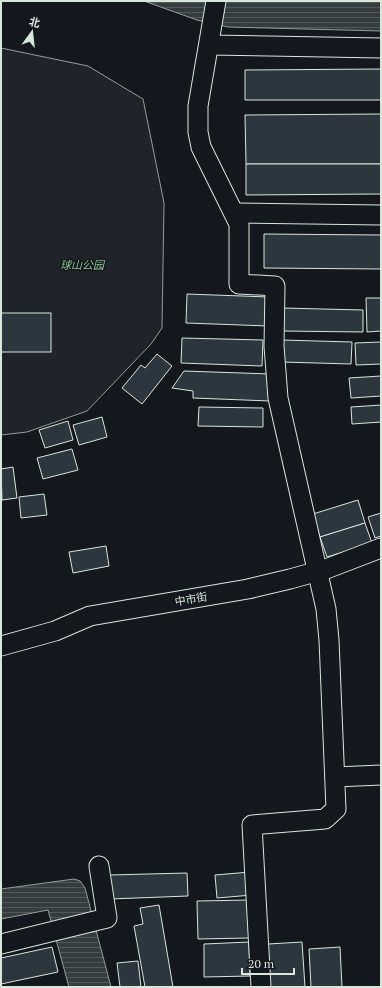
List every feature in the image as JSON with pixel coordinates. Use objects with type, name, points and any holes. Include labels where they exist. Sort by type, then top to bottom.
[{"type":"street","points":[[216,1],[198,106],[198,132],[201,147],[239,224],[239,284],[275,286],[274,346],[278,398],[316,571],[326,609],[329,640],[336,809],[325,819],[252,825],[261,987]]},
{"type":"street","points":[[210,37],[381,48]]},
{"type":"street","points":[[234,213],[381,214]]},
{"type":"street","name":"中市街","points":[[1,646],[55,631],[90,616],[248,589],[316,571],[381,548]]},
{"type":"street","points":[[335,777],[381,775]]},
{"type":"street","points":[[1,944],[107,918],[99,866]]},
{"type":"green space","name":"球山公园","points":[[1,48],[88,66],[143,99],[164,203],[162,328],[151,344],[87,411],[27,432],[1,435]]},
{"type":"shaded area","points":[[144,1],[381,1],[381,31],[228,27],[197,20]]},
{"type":"shaded area","points":[[74,879],[80,881],[85,888],[111,987],[69,987],[48,910],[1,919],[1,889]]},
{"type":"building","points":[[381,69],[381,100],[245,100],[245,70]]},
{"type":"building","points":[[381,114],[381,164],[246,164],[245,115]]},
{"type":"building","points":[[246,164],[381,164],[381,194],[246,195]]},
{"type":"building","points":[[264,234],[381,235],[381,269],[264,268]]},
{"type":"building","points":[[187,294],[269,297],[268,326],[186,323]]},
{"type":"building","points":[[366,298],[381,298],[381,331],[367,332]]},
{"type":"building","points":[[283,308],[363,310],[363,332],[282,331]]},
{"type":"building","points":[[1,313],[51,313],[51,352],[1,352]]},
{"type":"building","points":[[182,338],[263,340],[262,366],[181,363]]},
{"type":"building","points":[[282,340],[352,342],[351,364],[281,362]]},
{"type":"building","points":[[381,342],[381,364],[356,365],[355,343]]},
{"type":"building","points":[[157,354],[172,366],[142,404],[122,388],[141,365],[145,368]]},
{"type":"building","points":[[184,371],[271,374],[270,401],[193,398],[193,391],[172,388]]},
{"type":"building","points":[[381,376],[381,396],[351,398],[349,378]]},
{"type":"building","points":[[381,405],[381,422],[352,424],[351,407]]},
{"type":"building","points":[[199,407],[263,408],[263,427],[198,426]]},
{"type":"building","points":[[102,417],[107,437],[79,445],[73,425]]},
{"type":"building","points":[[68,421],[73,440],[45,448],[39,430]]},
{"type":"building","points":[[72,449],[78,470],[43,479],[37,458]]},
{"type":"building","points":[[13,467],[17,498],[2,500],[1,469]]},
{"type":"building","points":[[44,494],[47,515],[21,518],[19,497]]},
{"type":"building","points":[[358,500],[365,523],[320,537],[313,514]]},
{"type":"building","points":[[381,513],[381,536],[375,538],[368,517]]},
{"type":"building","points":[[365,523],[372,543],[327,557],[320,537]]},
{"type":"building","points":[[106,546],[109,566],[73,573],[69,552]]},
{"type":"building","points":[[250,872],[252,895],[217,898],[215,875]]},
{"type":"building","points":[[187,873],[188,896],[110,899],[109,875]]},
{"type":"building","points":[[248,900],[249,938],[198,939],[197,901]]},
{"type":"building","points":[[159,905],[173,987],[145,987],[134,926],[143,924],[140,908]]},
{"type":"building","points":[[249,942],[250,976],[204,977],[204,944]]},
{"type":"building","points":[[302,942],[305,987],[270,987],[268,944]]},
{"type":"building","points":[[52,947],[58,972],[1,984],[1,958]]},
{"type":"building","points":[[340,947],[342,987],[311,987],[309,949]]},
{"type":"building","points":[[138,961],[141,987],[120,987],[117,963]]}]
